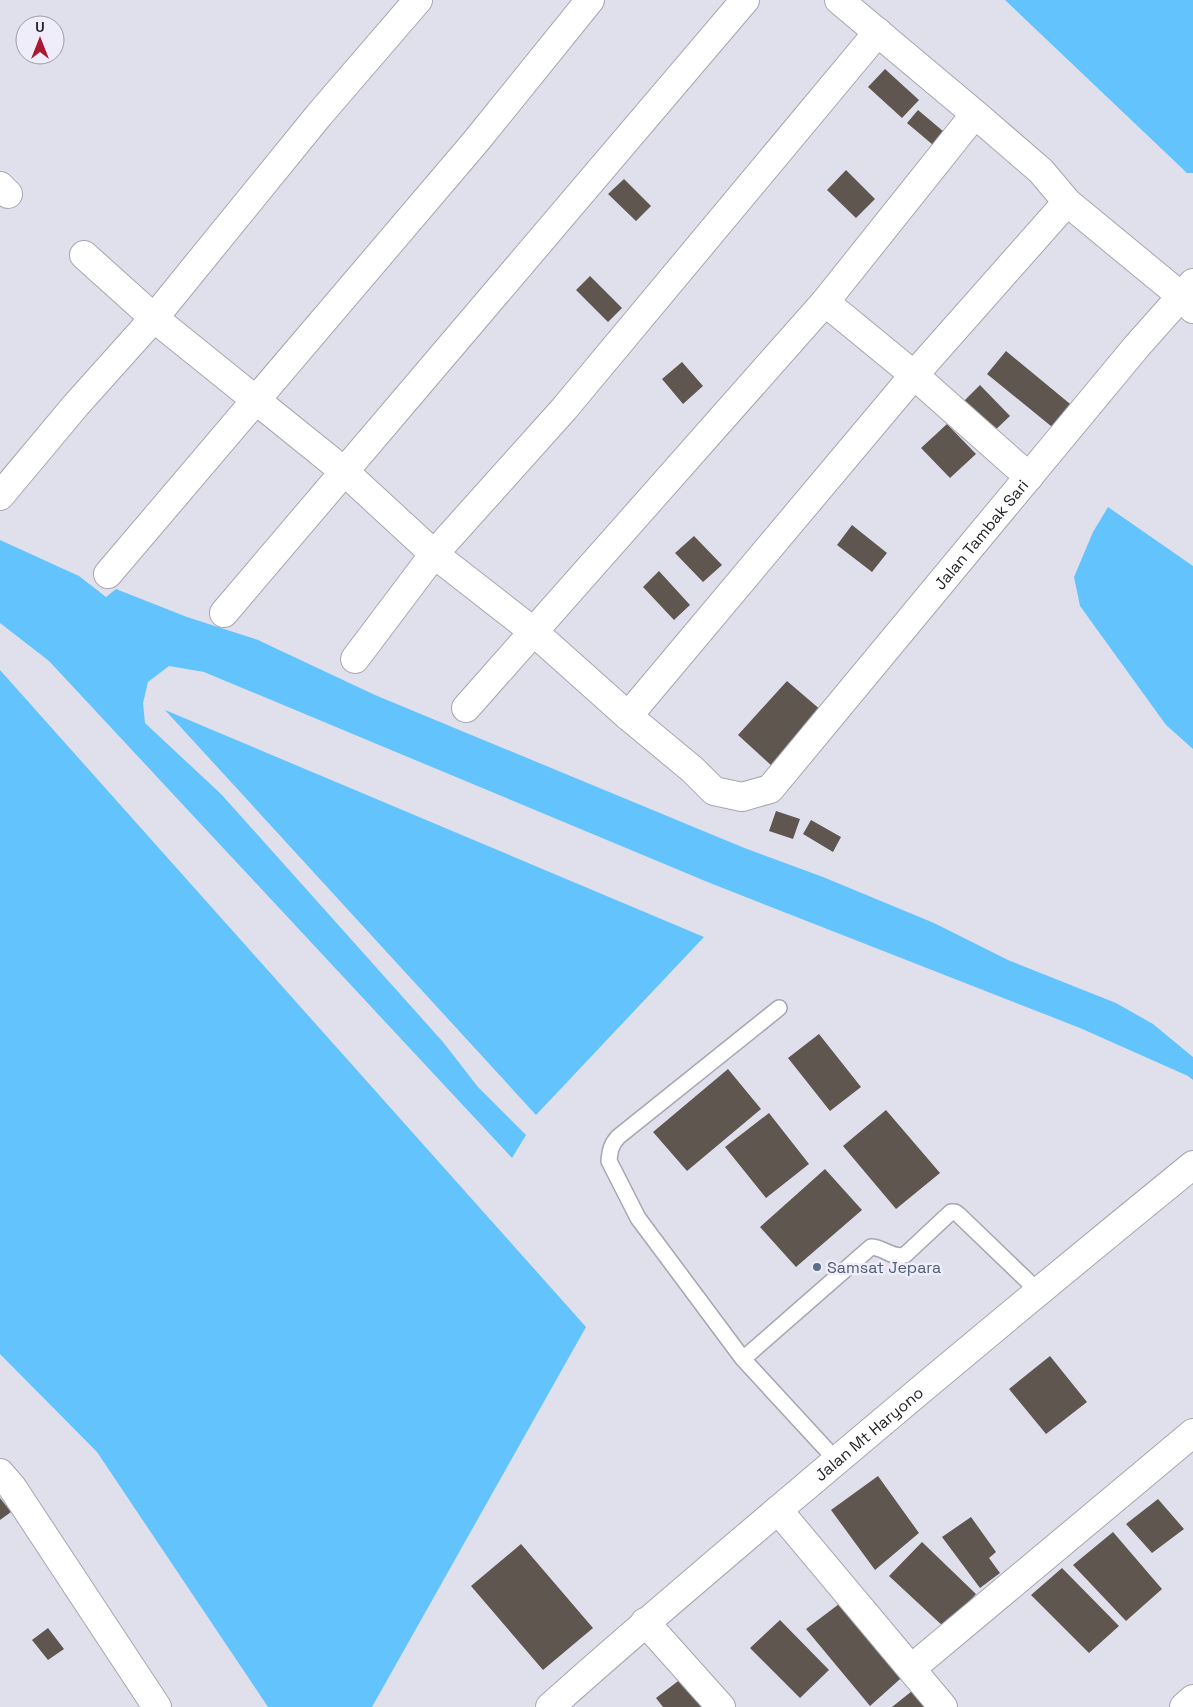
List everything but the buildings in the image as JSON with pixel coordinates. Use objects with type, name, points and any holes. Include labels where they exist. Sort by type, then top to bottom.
[{"type":"street","points":[[0,496],[76,404],[154,318],[319,114],[418,0]]},
{"type":"street","points":[[108,574],[477,140],[590,0]]},
{"type":"street","points":[[224,613],[346,472],[745,0]]},
{"type":"street","points":[[840,0],[1041,171],[1067,202],[1189,296]]},
{"type":"street","points":[[355,659],[434,554],[564,409],[878,32]]},
{"type":"street","points":[[466,708],[825,302],[975,114]]},
{"type":"street","points":[[84,255],[154,318],[346,472],[434,554],[534,632],[628,716],[914,375],[1067,202]]},
{"type":"street","name":"Jalan Tambak Sari","points":[[628,716],[693,770],[714,791],[742,798],[770,788],[1137,346],[1189,296]]},
{"type":"street","points":[[825,302],[914,375],[1029,477]]},
{"type":"street","name":"Jalan Mt Haryono","points":[[550,1707],[645,1622],[1038,1291],[1193,1165]]},
{"type":"street","points":[[912,1668],[1193,1433]]},
{"type":"street","points":[[0,1473],[12,1487],[157,1707]]},
{"type":"street","points":[[778,1510],[943,1707]]},
{"type":"street","points":[[645,1622],[721,1707]]},
{"type":"street","points":[[1184,1707],[1193,1699]]},
{"type":"lane","points":[[779,1008],[618,1137],[612,1143],[609,1161],[638,1218],[743,1359],[837,1461]]},
{"type":"lane","points":[[743,1359],[871,1247],[902,1256],[951,1212],[959,1215],[1038,1291]]},
{"type":"water","points":[[1005,0],[1193,0],[1193,173],[1187,173]]},
{"type":"water","points":[[1108,507],[1193,566],[1193,749],[1166,725],[1080,606],[1074,577],[1093,532]]},
{"type":"water","points":[[0,540],[79,576],[106,597],[116,589],[187,617],[258,640],[375,695],[742,847],[823,877],[934,923],[1008,960],[1116,1003],[1153,1024],[1193,1057],[1193,1080],[1188,1076],[1080,1028],[710,883],[204,672],[169,666],[148,682],[143,703],[145,723],[221,794],[443,1042],[478,1087],[526,1135],[512,1158],[49,661],[0,623]]},
{"type":"water","points":[[0,670],[586,1327],[372,1707],[268,1707],[97,1452],[0,1354]]},
{"type":"water","points":[[165,710],[704,937],[536,1115]]},
{"type":"place","name":"Samsat Jepara","points":[[817,1267]]}]
